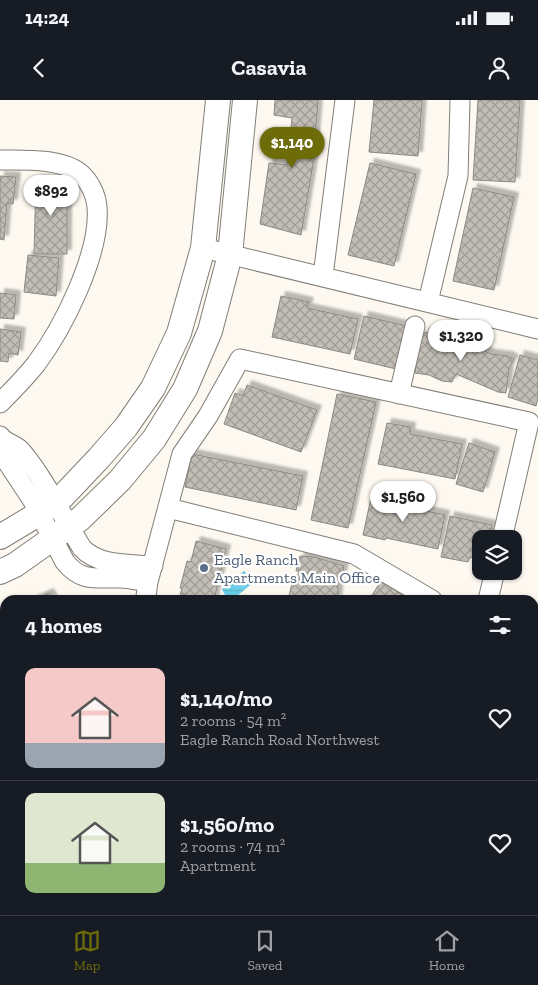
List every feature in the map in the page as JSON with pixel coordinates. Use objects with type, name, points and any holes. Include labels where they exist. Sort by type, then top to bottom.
[{"type":"main road","points":[[0,537],[63,496],[126,427],[153,388],[179,333],[203,248],[218,100]]},
{"type":"main road","points":[[0,572],[14,565],[61,533],[80,518],[120,480],[154,439],[185,389],[210,330],[230,254],[245,100]]},
{"type":"street","points":[[323,276],[345,100]]},
{"type":"street","points":[[428,302],[458,176],[460,100]]},
{"type":"street","points":[[0,160],[26,160],[66,165],[81,174],[93,189],[97,206],[96,230],[81,282],[59,330],[23,380],[0,403]]},
{"type":"street","points":[[203,248],[538,329]]},
{"type":"street","points":[[399,394],[415,326]]},
{"type":"street","points":[[2,439],[6,460],[20,466],[47,507],[61,533],[65,562],[71,569],[79,574],[101,579],[124,578],[150,583],[182,454],[208,416],[240,358],[529,422],[504,530]]},
{"type":"street","points":[[168,508],[354,554],[424,595]]},
{"type":"street","points":[[489,595],[493,580]]},
{"type":"water","points":[[244,571],[254,582],[238,595],[225,595],[222,589]]},
{"type":"building","points":[[275,100],[318,100],[313,164],[301,235],[260,224],[269,163],[287,165],[292,118],[274,115]]},
{"type":"building","points":[[374,100],[422,100],[418,156],[369,152]]},
{"type":"building","points":[[478,100],[520,100],[515,182],[473,180]]},
{"type":"building","points":[[370,163],[416,174],[394,266],[348,255]]},
{"type":"building","points":[[0,176],[16,177],[13,204],[7,203],[4,240],[0,239]]},
{"type":"building","points":[[36,180],[67,180],[67,254],[34,254]]},
{"type":"building","points":[[473,188],[514,197],[494,290],[453,281]]},
{"type":"building","points":[[28,255],[59,258],[56,296],[24,292]]},
{"type":"building","points":[[0,293],[16,295],[14,319],[0,318]]},
{"type":"building","points":[[281,296],[309,302],[307,308],[358,319],[350,354],[272,337]]},
{"type":"building","points":[[364,316],[407,326],[396,369],[354,359]]},
{"type":"building","points":[[0,329],[21,332],[18,355],[9,353],[8,362],[0,361]]},
{"type":"building","points":[[425,332],[463,337],[462,345],[476,347],[491,354],[508,356],[514,359],[509,369],[506,393],[498,392],[456,374],[452,382],[415,373],[418,346]]},
{"type":"building","points":[[520,355],[538,360],[538,398],[536,406],[508,397]]},
{"type":"building","points":[[247,385],[317,410],[301,452],[224,424],[235,393],[243,396]]},
{"type":"building","points":[[337,394],[376,402],[348,528],[311,520]]},
{"type":"building","points":[[387,423],[411,427],[410,434],[462,444],[455,479],[378,464]]},
{"type":"building","points":[[469,443],[495,452],[483,492],[456,484]]},
{"type":"building","points":[[192,454],[303,476],[296,510],[185,487]]},
{"type":"building","points":[[372,493],[395,498],[394,504],[445,515],[438,549],[363,535]]},
{"type":"building","points":[[450,516],[492,525],[491,530],[472,530],[472,557],[470,557],[468,562],[441,557]]},
{"type":"building","name":"Eagle Ranch Apartments Main Office","points":[[196,541],[226,549],[215,595],[180,594],[187,561],[191,562]]},
{"type":"building","points":[[300,556],[314,557],[344,566],[341,581],[338,580],[338,595],[289,595],[292,583],[297,578],[299,571],[296,571]]},
{"type":"building","points":[[381,581],[402,595],[372,595]]},
{"type":"place","name":"Eagle Ranch Apartments Main Office","points":[[204,568]]}]
